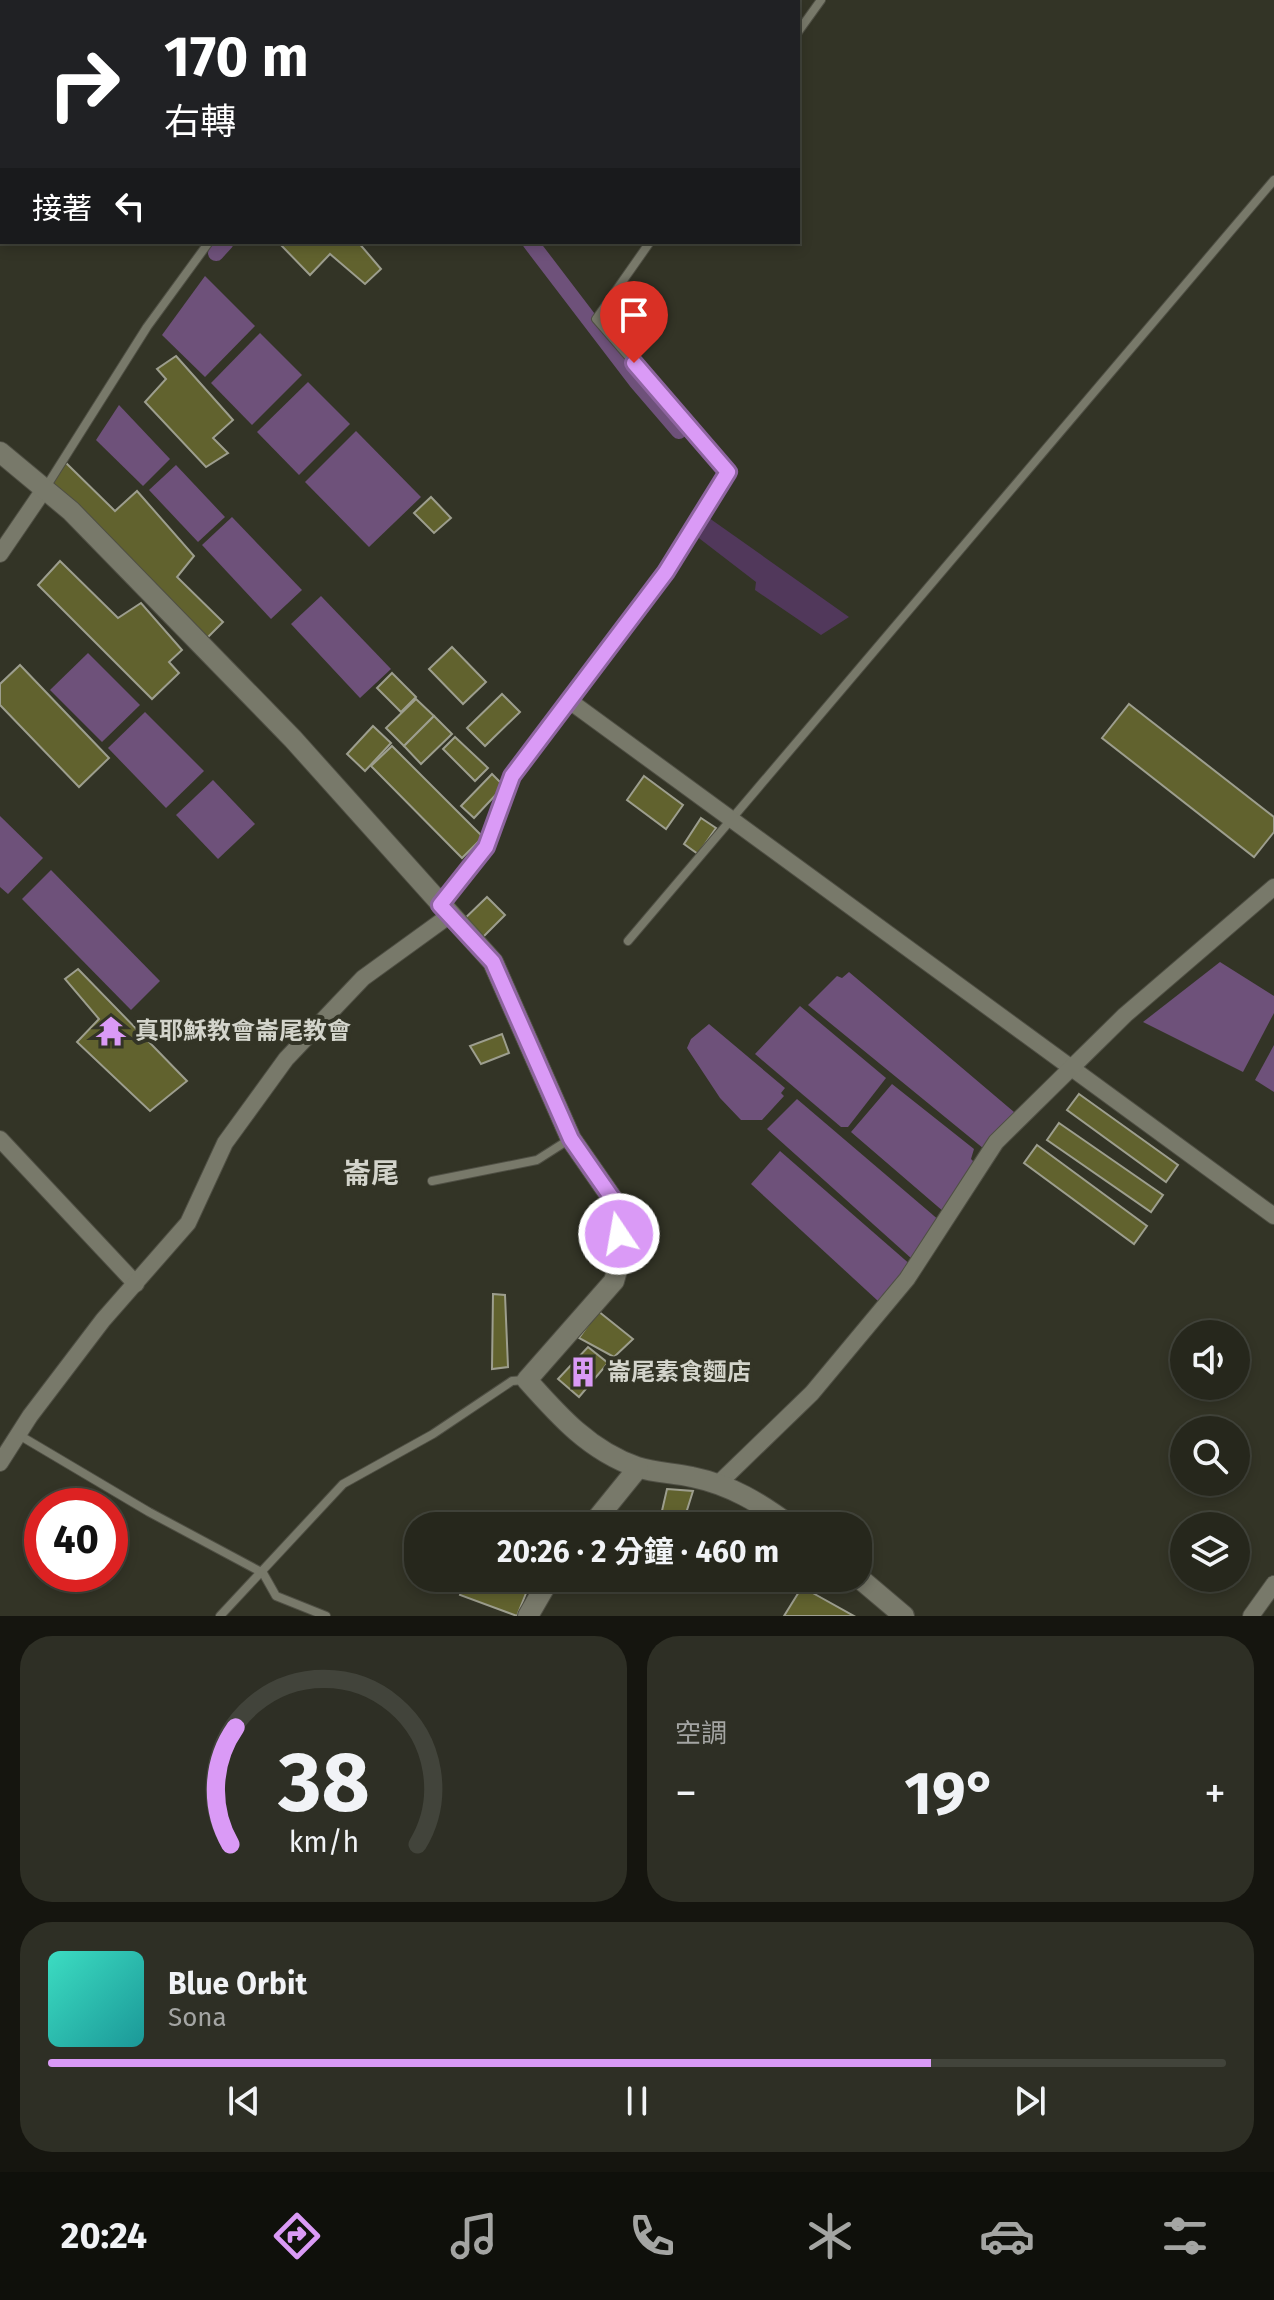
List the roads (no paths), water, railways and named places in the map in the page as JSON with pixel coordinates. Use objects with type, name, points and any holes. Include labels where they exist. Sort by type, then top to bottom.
[{"type":"street","points":[[0,452],[43,491],[71,511],[293,739],[493,962],[571,1139],[614,1201],[619,1263],[614,1281],[527,1380],[566,1423],[594,1446],[638,1468],[718,1484],[750,1496],[772,1512]]},
{"type":"street","points":[[0,554],[43,491]]},
{"type":"street","points":[[571,702],[1068,1069],[1274,1216]]},
{"type":"street","points":[[718,1484],[812,1393],[907,1279],[996,1142],[1157,986],[1274,887]]},
{"type":"street","points":[[0,1463],[103,1320],[188,1223],[225,1143],[286,1059],[363,978],[445,910]]},
{"type":"street","points":[[0,1139],[136,1284]]},
{"type":"street","points":[[602,1512],[638,1468]]},
{"type":"street","points":[[1251,1616],[1274,1584]]},
{"type":"street","points":[[872,1589],[904,1616]]},
{"type":"street","points":[[528,1616],[542,1592]]},
{"type":"lane","points":[[800,29],[821,0]]},
{"type":"lane","points":[[628,941],[1274,180]]},
{"type":"lane","points":[[43,491],[147,327],[208,244]]},
{"type":"lane","points":[[445,910],[486,847],[512,776],[542,732],[571,702],[666,572],[728,472],[596,319],[649,244]]},
{"type":"lane","points":[[432,1181],[537,1160],[571,1139]]},
{"type":"lane","points":[[220,1616],[343,1484],[433,1434],[512,1381],[527,1380]]},
{"type":"lane","points":[[19,1435],[149,1512],[263,1573],[276,1596],[326,1616]]},
{"type":"waterway","points":[[216,253],[224,244]]},
{"type":"waterway","points":[[532,244],[636,381],[679,431]]},
{"type":"place","name":"真耶穌教會崙尾教會","points":[[111,1031]]},
{"type":"place","name":"崙尾素食麵店","points":[[583,1372]]},
{"type":"district","name":"崙尾","points":[[371,1173]]}]
